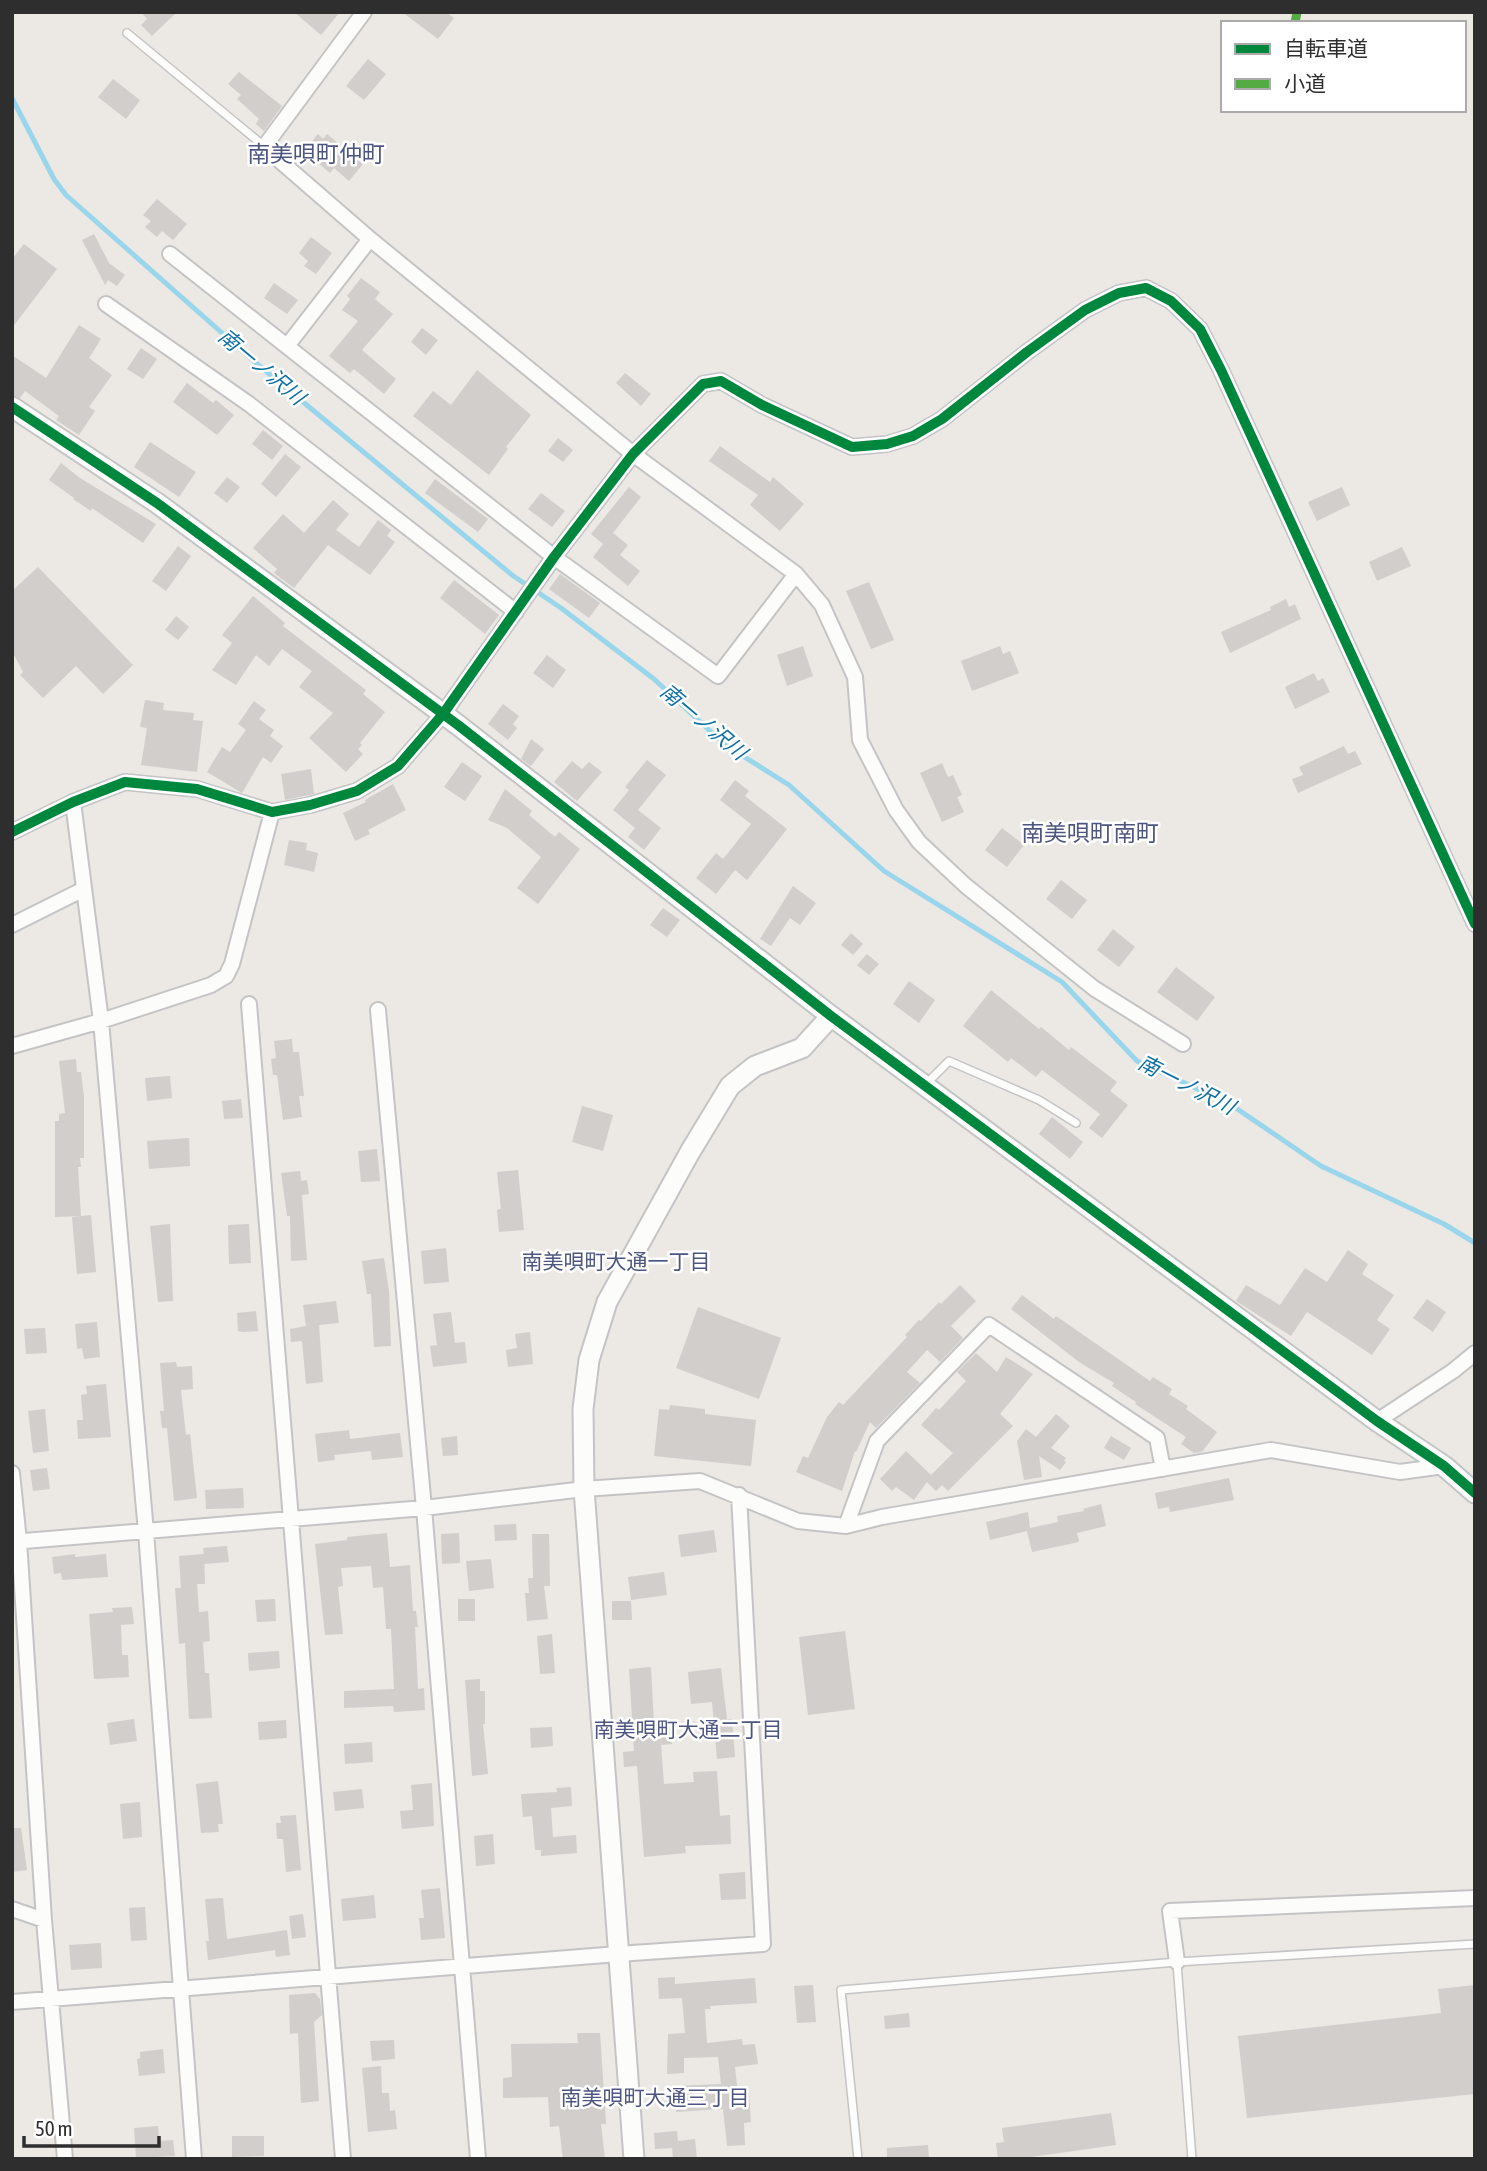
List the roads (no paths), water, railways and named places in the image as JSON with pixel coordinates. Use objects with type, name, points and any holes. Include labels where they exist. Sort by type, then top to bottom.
[{"type":"street","points":[[364,12],[264,147],[370,239],[633,454],[796,574],[822,605],[855,677],[860,740],[896,810],[919,842],[966,886],[1095,989],[1183,1044]]},
{"type":"street","points":[[287,346],[370,239]]},
{"type":"street","points":[[170,254],[554,557],[718,676],[796,574]]},
{"type":"street","points":[[12,832],[73,802],[125,782],[197,789],[272,812],[310,805],[358,791],[398,766],[443,714],[540,576],[633,454],[703,384],[721,381],[762,405],[852,447],[887,444],[913,436],[942,419],[1085,310],[1119,293],[1146,288],[1171,301],[1200,329],[1222,370],[1370,699],[1475,923]]},
{"type":"street","points":[[106,304],[248,404],[519,606]]},
{"type":"street","points":[[12,407],[157,503],[443,714],[831,1016],[1377,1421],[1444,1466],[1475,1493]]},
{"type":"street","points":[[73,802],[101,1021],[146,1532],[194,2159]]},
{"type":"street","points":[[12,1046],[101,1021],[211,985],[226,976],[232,964],[272,812]]},
{"type":"street","points":[[12,926],[84,888]]},
{"type":"street","points":[[250,1004],[343,2159]]},
{"type":"street","points":[[379,1010],[478,2159]]},
{"type":"street","points":[[634,2159],[584,1489],[583,1409],[589,1360],[607,1302],[690,1152],[730,1086],[755,1066],[802,1048],[831,1016]]},
{"type":"street","points":[[846,1526],[877,1441],[989,1325],[1157,1438],[1163,1469]]},
{"type":"street","points":[[1377,1421],[1453,1371],[1475,1353]]},
{"type":"street","points":[[16,1541],[424,1508],[584,1489],[700,1481],[798,1521],[846,1526],[881,1517],[1271,1450],[1400,1472],[1444,1466]]},
{"type":"street","points":[[12,1473],[44,1920],[65,2159]]},
{"type":"street","points":[[12,2002],[764,1944],[739,1495]]},
{"type":"street","points":[[1177,1962],[1170,1911],[1475,1898]]},
{"type":"street","points":[[12,1909],[44,1920]]},
{"type":"lane","points":[[127,33],[264,147]]},
{"type":"lane","points":[[925,1086],[949,1061],[1039,1100],[1076,1123]]},
{"type":"lane","points":[[858,2159],[841,1990],[1177,1962],[1475,1944]]},
{"type":"lane","points":[[1177,1962],[1192,2159]]},
{"type":"waterway","name":"南一ノ沢川","points":[[12,98],[54,179],[66,195],[256,363],[512,575],[561,608],[654,679],[724,744],[789,785],[884,871],[1062,982],[1137,1061],[1230,1104],[1321,1166],[1444,1224],[1475,1243]]},
{"type":"district","name":"南美唄町仲町","points":[[316,154]]},
{"type":"district","name":"南美唄町南町","points":[[1090,833]]},
{"type":"district","name":"南美唄町大通一丁目","points":[[616,1261]]},
{"type":"district","name":"南美唄町大通二丁目","points":[[688,1729]]},
{"type":"district","name":"南美唄町大通三丁目","points":[[655,2097]]}]
